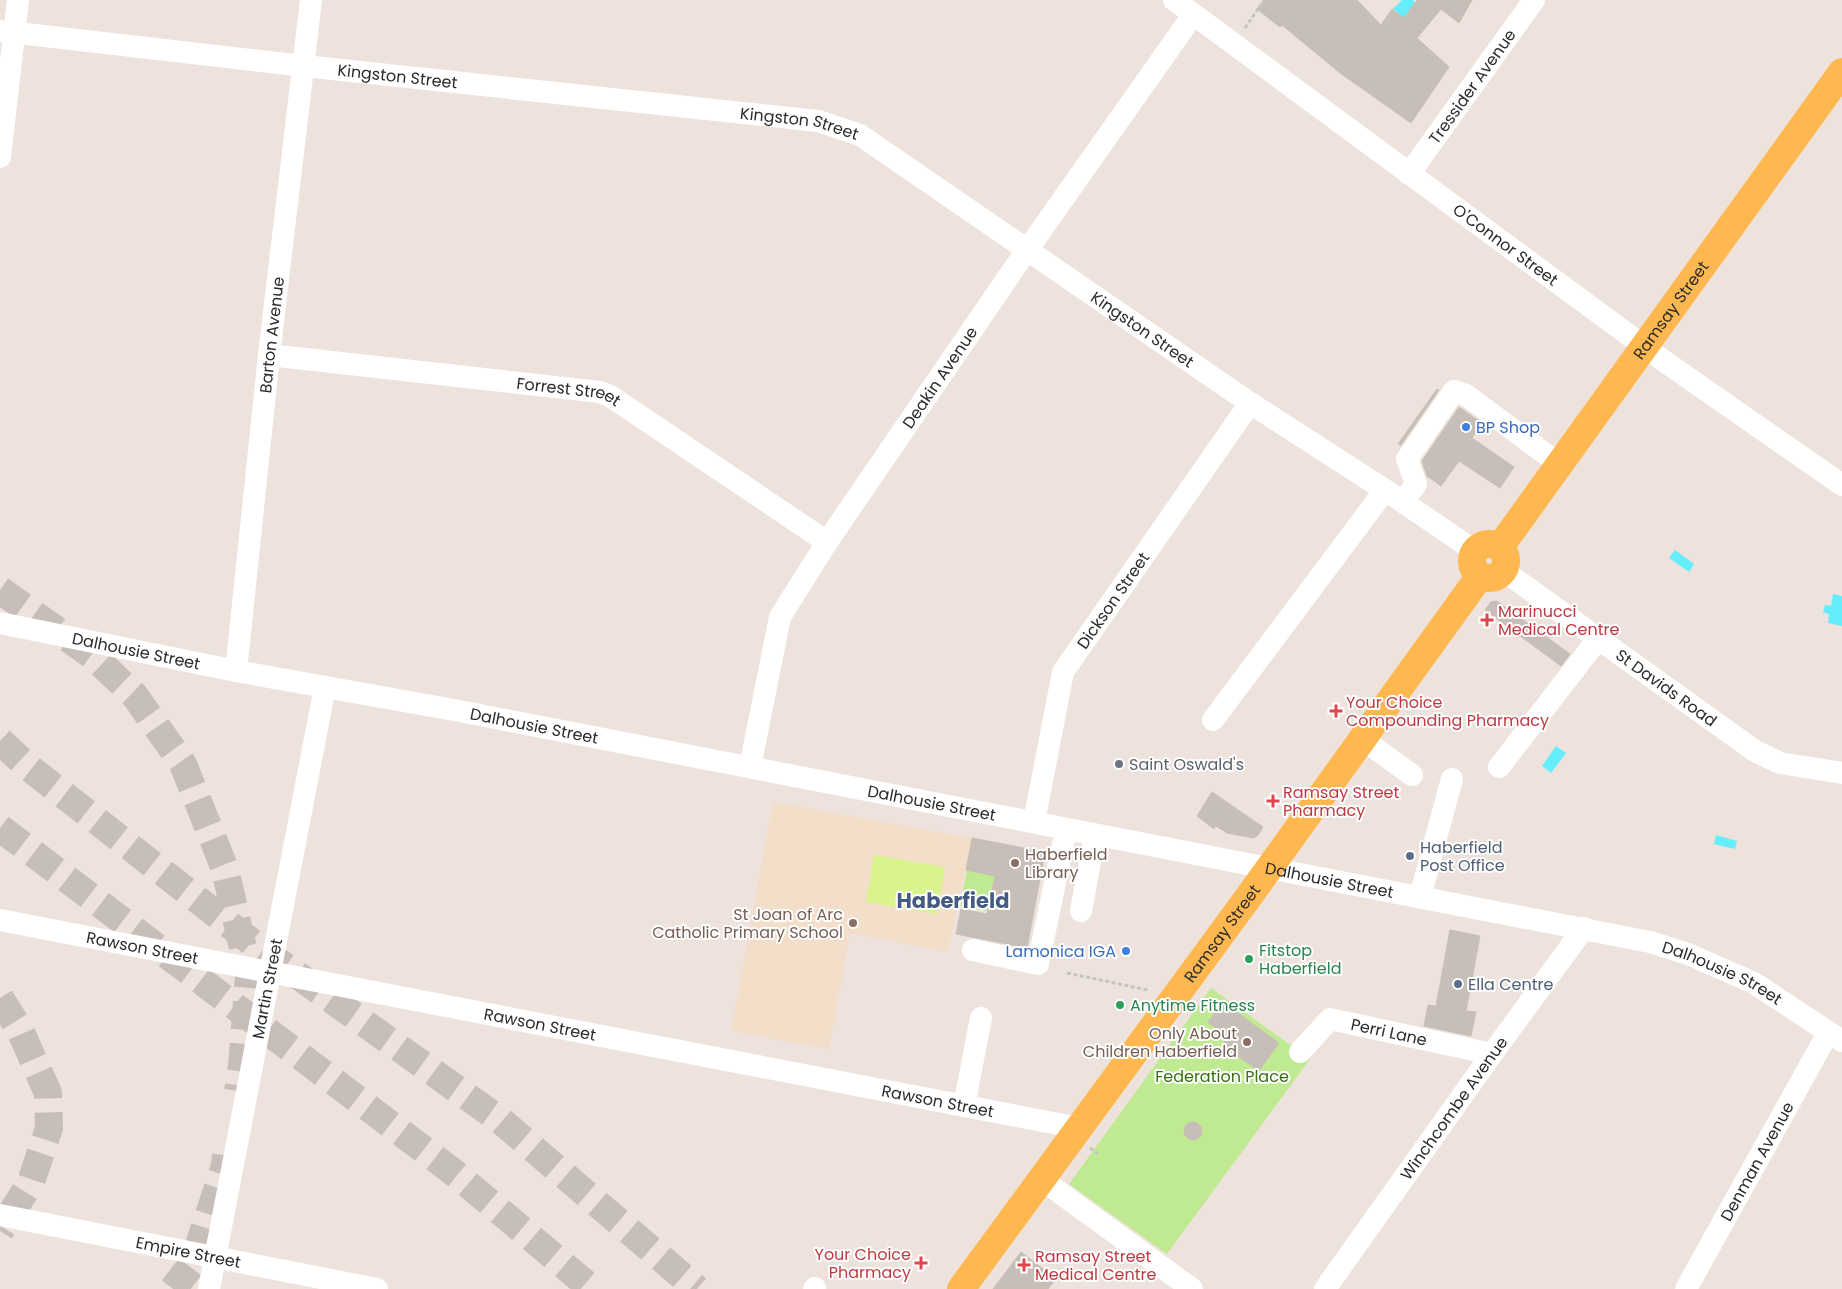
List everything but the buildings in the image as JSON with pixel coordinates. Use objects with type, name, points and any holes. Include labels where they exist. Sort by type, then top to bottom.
[{"type":"main road","name":"Ramsay Street","points":[[961,1289],[1042,1179],[1083,1138],[1270,867],[1842,72]]},
{"type":"street","points":[[0,157],[7,32],[18,0]]},
{"type":"street","name":"Barton Avenue","points":[[236,671],[269,355],[311,0]]},
{"type":"street","name":"O'Connor Street","points":[[1174,0],[1644,346],[1842,485]]},
{"type":"street","name":"Tressider Avenue","points":[[1409,174],[1534,0]]},
{"type":"street","name":"Deakin Avenue","points":[[750,767],[780,617],[827,542],[1028,249],[1193,15]]},
{"type":"street","name":"Kingston Street","points":[[7,32],[818,121],[860,135],[1250,403],[1394,496],[1490,561]]},
{"type":"street","name":"Forrest Street","points":[[269,355],[600,392],[610,396],[827,542]]},
{"type":"street","points":[[1213,720],[1394,496],[1416,484],[1407,460],[1454,392],[1466,395],[1559,464]]},
{"type":"street","name":"Dickson Street","points":[[1034,822],[1063,672],[1250,403]]},
{"type":"street","name":"St Davids Road","points":[[1490,561],[1755,752],[1780,762],[1842,773]]},
{"type":"street","name":"Dalhousie Street","points":[[0,622],[236,671],[750,767],[1034,822],[1095,836],[1270,867],[1650,942],[1688,954],[1726,969],[1754,983],[1835,1037]]},
{"type":"street","points":[[1499,767],[1598,639]]},
{"type":"street","name":"Martin Street","points":[[209,1289],[325,687]]},
{"type":"street","points":[[1362,739],[1412,775]]},
{"type":"street","points":[[1420,897],[1452,779]]},
{"type":"street","points":[[973,950],[1038,964],[1066,830]]},
{"type":"street","points":[[1081,911],[1095,836]]},
{"type":"street","name":"Rawson Street","points":[[0,920],[964,1106],[1083,1138]]},
{"type":"street","name":"Winchcombe Avenue","points":[[1325,1289],[1584,928]]},
{"type":"street","points":[[964,1106],[981,1018]]},
{"type":"street","name":"Perri Lane","points":[[1300,1052],[1330,1019],[1492,1054]]},
{"type":"street","name":"Denman Avenue","points":[[1686,1289],[1835,1037]]},
{"type":"street","points":[[1042,1179],[1192,1289]]},
{"type":"street","name":"Empire Street","points":[[0,1215],[377,1289]]},
{"type":"path","points":[[1252,17],[1264,0]]},
{"type":"path","points":[[1067,973],[1148,990]]},
{"type":"path","points":[[1083,1138],[1098,1154]]},
{"type":"shaded area","name":"St Joan of Arc Catholic Primary School","points":[[773,802],[972,838],[948,952],[850,933],[829,1049],[731,1031]]},
{"type":"green space","points":[[874,855],[945,867],[937,914],[866,902]]},
{"type":"green space","points":[[967,870],[1004,877],[997,913],[960,906]]},
{"type":"green space","name":"Federation Place","points":[[1211,988],[1310,1059],[1167,1254],[1069,1184]]},
{"type":"water","points":[[1402,0],[1413,0],[1415,3],[1404,18],[1393,9]]},
{"type":"water","points":[[1675,550],[1694,564],[1689,572],[1669,558]]},
{"type":"water","points":[[1833,594],[1842,596],[1842,626],[1828,623],[1829,614],[1823,612],[1825,605],[1831,606]]},
{"type":"water","points":[[1556,746],[1566,753],[1551,773],[1542,766]]},
{"type":"water","points":[[1716,835],[1737,841],[1735,849],[1714,844]]},
{"type":"tunnel","points":[[0,590],[93,656],[135,696],[183,764],[225,869],[249,975],[242,1066],[238,1091]]},
{"type":"tunnel","points":[[0,741],[27,766],[258,947],[500,1120],[697,1289]]},
{"type":"tunnel","points":[[0,828],[457,1175],[592,1289]]},
{"type":"tunnel","points":[[0,998],[20,1030],[48,1093],[49,1128],[31,1182],[0,1231]]},
{"type":"tunnel","points":[[173,1289],[193,1263],[225,1166],[226,1155]]},
{"type":"place","name":"BP Shop","points":[[1466,427]]},
{"type":"place","name":"Marinucci Medical Centre","points":[[1487,620]]},
{"type":"place","name":"Your Choice Compounding Pharmacy","points":[[1336,711]]},
{"type":"place","name":"Saint Oswald's","points":[[1119,764]]},
{"type":"place","name":"Ramsay Street Pharmacy","points":[[1273,801]]},
{"type":"place","name":"Haberfield Post Office","points":[[1410,856]]},
{"type":"place","name":"Haberfield Library","points":[[1015,863]]},
{"type":"place","name":"St Joan of Arc Catholic Primary School","points":[[853,923]]},
{"type":"place","name":"Lamonica IGA","points":[[1126,951]]},
{"type":"place","name":"Fitstop Haberfield","points":[[1249,959]]},
{"type":"place","name":"Ella Centre","points":[[1458,984]]},
{"type":"place","name":"Anytime Fitness","points":[[1120,1005]]},
{"type":"place","name":"Only About Children Haberfield","points":[[1247,1042]]},
{"type":"place","name":"Your Choice Pharmacy","points":[[921,1263]]},
{"type":"place","name":"Ramsay Street Medical Centre","points":[[1024,1265]]},
{"type":"district","name":"Haberfield","points":[[953,901]]}]
